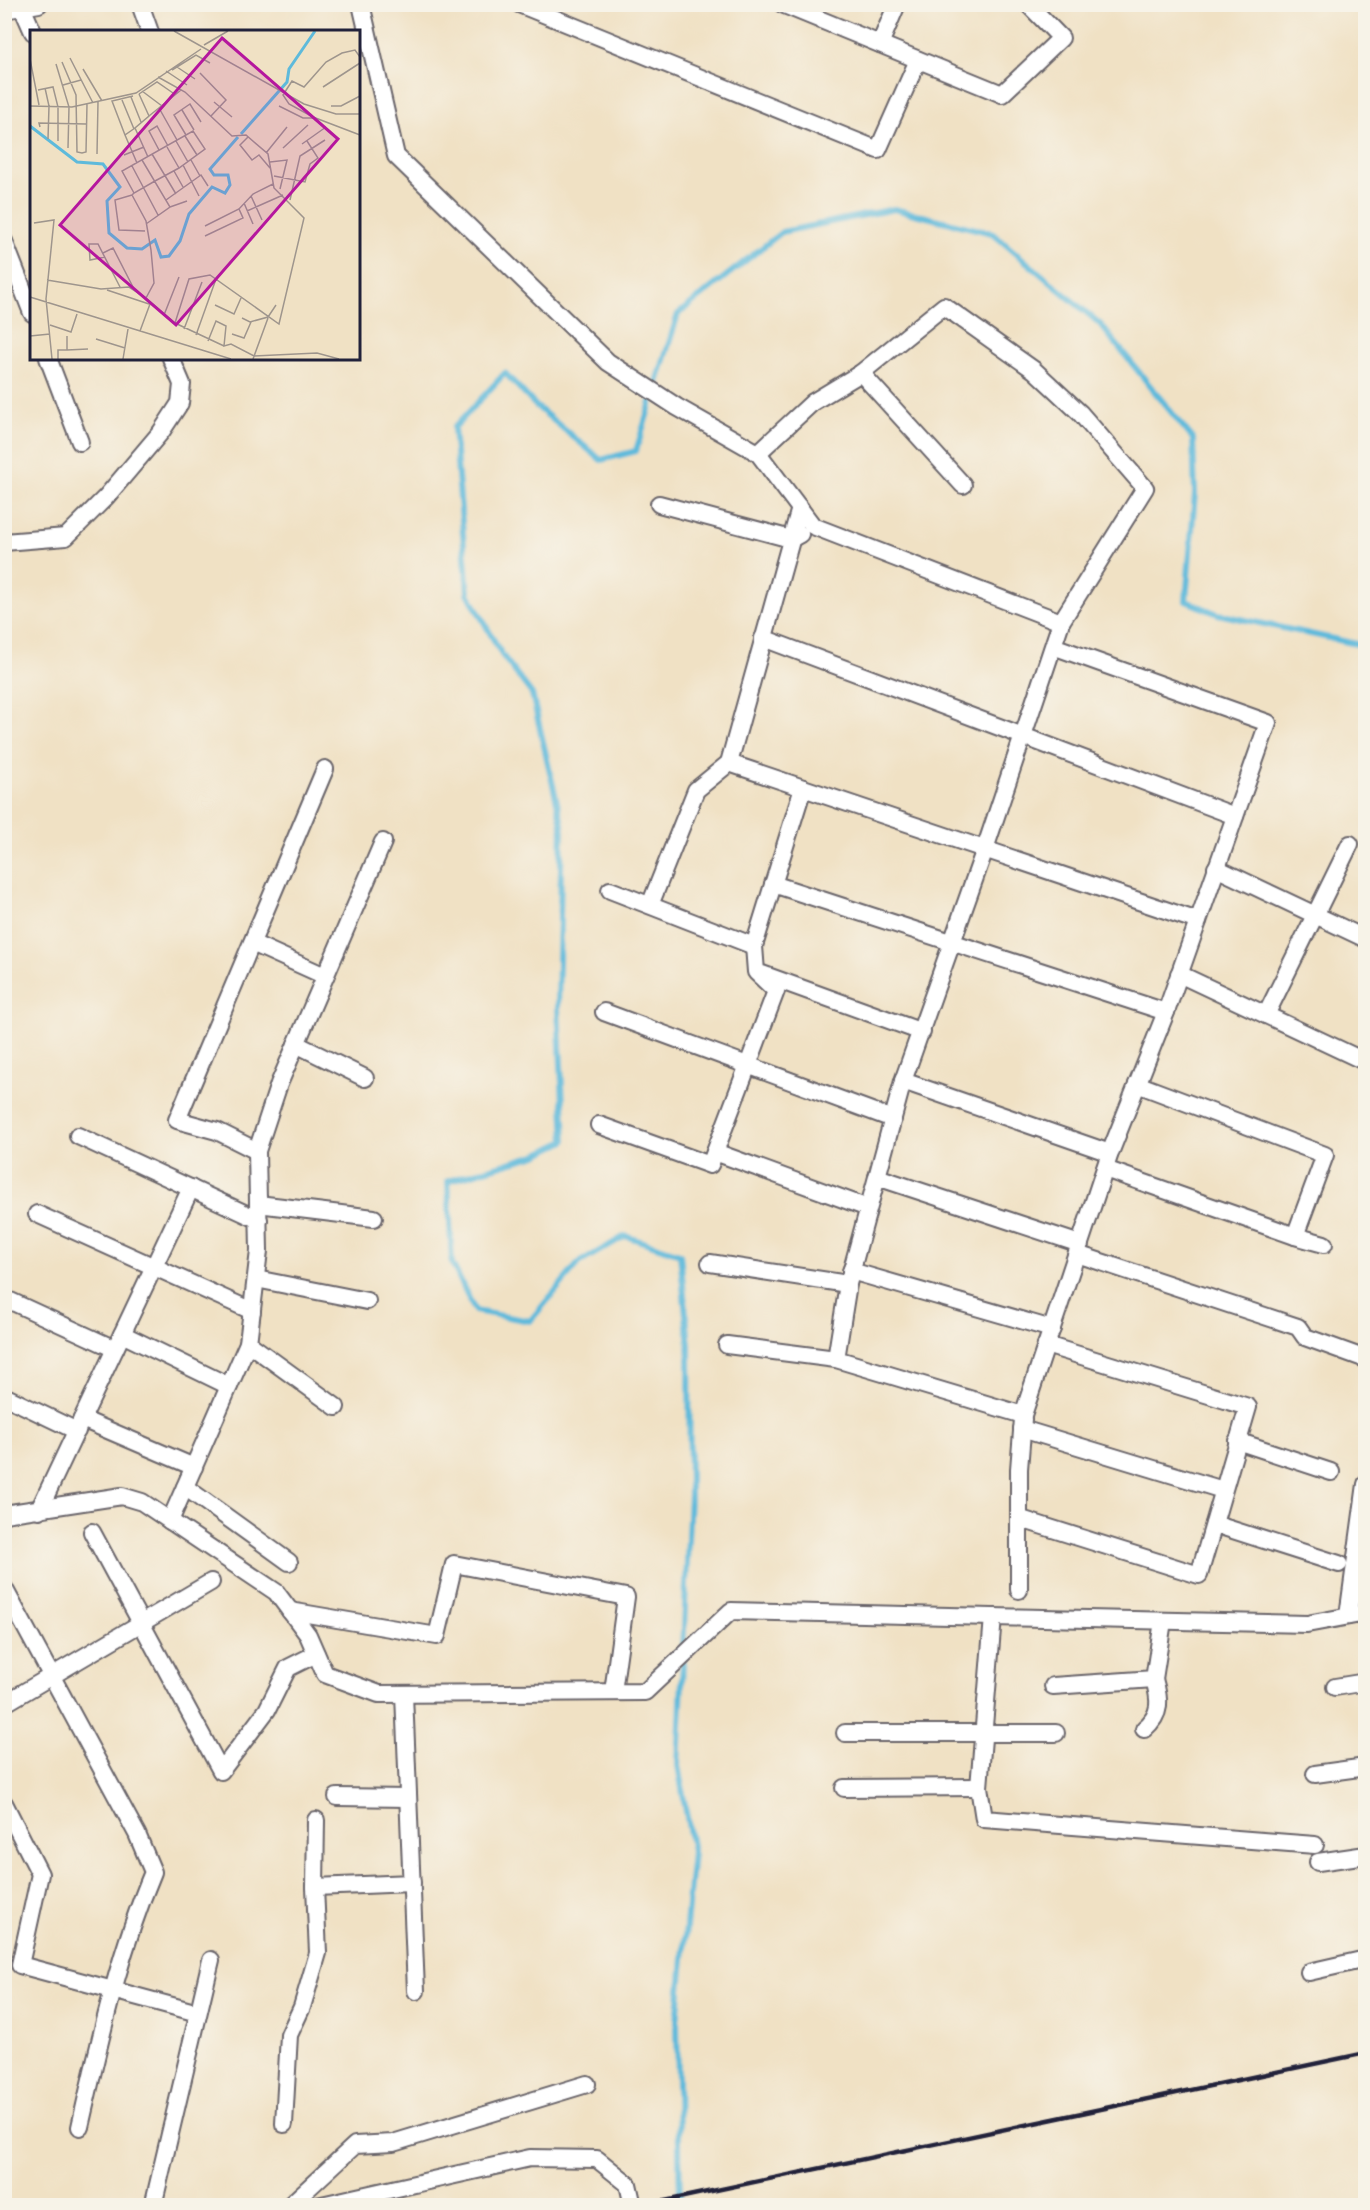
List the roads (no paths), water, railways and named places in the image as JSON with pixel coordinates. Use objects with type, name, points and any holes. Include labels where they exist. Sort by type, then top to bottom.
[{"type":"street","points":[[4,10],[39,4]]},
{"type":"street","points":[[140,4],[149,30]]},
{"type":"street","points":[[361,4],[396,156],[608,362],[677,407],[758,453],[813,526],[1061,622]]},
{"type":"street","points":[[519,4],[878,150],[918,60]]},
{"type":"street","points":[[782,4],[1002,94],[1061,38],[1028,4]]},
{"type":"street","points":[[879,44],[897,4]]},
{"type":"street","points":[[22,7],[32,30]]},
{"type":"street","points":[[4,241],[30,308]]},
{"type":"street","points":[[758,453],[813,402],[861,373],[944,306],[1034,370],[1080,413],[1145,488],[1061,622],[986,849],[903,1081],[850,1277],[836,1359]]},
{"type":"street","points":[[49,360],[80,442]]},
{"type":"street","points":[[4,542],[66,537],[106,497],[161,432],[180,403],[182,384],[172,360]]},
{"type":"street","points":[[861,373],[963,485]]},
{"type":"street","points":[[659,504],[791,539],[813,526]]},
{"type":"street","points":[[650,905],[696,790],[729,763],[800,508]]},
{"type":"street","points":[[763,638],[1235,816]]},
{"type":"street","points":[[1019,1590],[1021,1520],[1019,1469],[1023,1422],[1110,1153],[1166,1011],[1268,723],[1053,646]]},
{"type":"street","points":[[729,763],[1198,921]]},
{"type":"street","points":[[257,1151],[217,1131],[177,1120],[326,769]]},
{"type":"street","points":[[599,1125],[710,1165],[776,991],[756,972],[754,946],[803,788]]},
{"type":"street","points":[[170,1521],[248,1342],[256,1279],[257,1151],[296,1044],[383,842]]},
{"type":"street","points":[[1266,1015],[1350,844]]},
{"type":"street","points":[[1216,868],[1365,939]]},
{"type":"street","points":[[773,884],[1166,1011]]},
{"type":"street","points":[[610,890],[754,946]]},
{"type":"street","points":[[252,943],[326,976]]},
{"type":"street","points":[[756,972],[922,1032]]},
{"type":"street","points":[[1179,974],[1365,1062]]},
{"type":"street","points":[[604,1012],[893,1119]]},
{"type":"street","points":[[296,1044],[365,1077]]},
{"type":"street","points":[[903,1081],[1110,1153]]},
{"type":"street","points":[[1137,1084],[1325,1155],[1295,1236]]},
{"type":"street","points":[[78,1136],[191,1188],[258,1212],[374,1218]]},
{"type":"street","points":[[715,1152],[868,1208]]},
{"type":"street","points":[[1105,1169],[1295,1236],[1324,1244]]},
{"type":"street","points":[[877,1178],[1298,1327],[1305,1337],[1365,1359]]},
{"type":"street","points":[[39,1510],[191,1188]]},
{"type":"street","points":[[37,1214],[252,1311]]},
{"type":"street","points":[[710,1263],[850,1277],[1049,1337],[1248,1407],[1199,1575],[1021,1520]]},
{"type":"street","points":[[256,1279],[367,1301]]},
{"type":"street","points":[[4,1298],[115,1349]]},
{"type":"street","points":[[122,1334],[229,1386]]},
{"type":"street","points":[[248,1342],[336,1407]]},
{"type":"street","points":[[727,1345],[836,1359],[1223,1490]]},
{"type":"street","points":[[4,1396],[194,1467]]},
{"type":"street","points":[[1238,1441],[1332,1472]]},
{"type":"street","points":[[1348,1616],[1365,1484]]},
{"type":"street","points":[[185,1487],[290,1562]]},
{"type":"street","points":[[4,1514],[122,1496],[141,1502],[276,1592],[308,1635],[325,1674],[379,1694],[645,1692],[731,1611],[1307,1624],[1365,1613]]},
{"type":"street","points":[[1214,1524],[1340,1564]]},
{"type":"street","points":[[92,1532],[221,1771],[267,1710],[288,1668],[316,1654]]},
{"type":"street","points":[[290,1611],[437,1636],[454,1564],[626,1597],[613,1692]]},
{"type":"street","points":[[4,1704],[211,1582]]},
{"type":"street","points":[[4,1588],[137,1834],[153,1872],[132,1922],[111,1989],[80,2127]]},
{"type":"street","points":[[993,1617],[979,1788],[984,1819],[1315,1845]]},
{"type":"street","points":[[1144,1729],[1154,1721],[1161,1702],[1154,1679],[1163,1621]]},
{"type":"street","points":[[1053,1686],[1154,1679]]},
{"type":"street","points":[[1335,1687],[1365,1682]]},
{"type":"street","points":[[404,1694],[416,1991]]},
{"type":"street","points":[[845,1733],[1056,1733]]},
{"type":"street","points":[[1315,1774],[1365,1767]]},
{"type":"street","points":[[844,1788],[979,1788]]},
{"type":"street","points":[[337,1797],[408,1798]]},
{"type":"street","points":[[4,1803],[40,1874],[20,1965],[198,2013]]},
{"type":"street","points":[[284,2124],[290,2035],[302,2007],[318,1953],[315,1887],[316,1820]]},
{"type":"street","points":[[1318,1862],[1365,1855]]},
{"type":"street","points":[[315,1887],[412,1884]]},
{"type":"street","points":[[1309,1972],[1365,1959]]},
{"type":"street","points":[[153,2205],[211,1960]]},
{"type":"street","points":[[289,2205],[355,2145],[393,2143],[587,2084]]},
{"type":"street","points":[[317,2205],[530,2158],[597,2159],[628,2184],[633,2205]]},
{"type":"waterway","points":[[683,1651],[690,1495],[689,1346],[680,1254],[625,1236],[579,1263],[530,1321],[475,1311],[452,1263],[448,1181],[536,1155],[565,1141],[558,1008],[562,824],[532,694],[502,655],[468,593],[454,428],[505,373],[536,406],[601,460],[636,451],[678,314],[782,232],[894,209],[992,233],[1100,324],[1193,439],[1195,493],[1186,601],[1218,614],[1366,646]]},
{"type":"waterway","points":[[680,2206],[677,2022],[693,1852],[678,1765],[683,1661]]},
{"type":"railway","points":[[641,2206],[1366,2053]]}]
